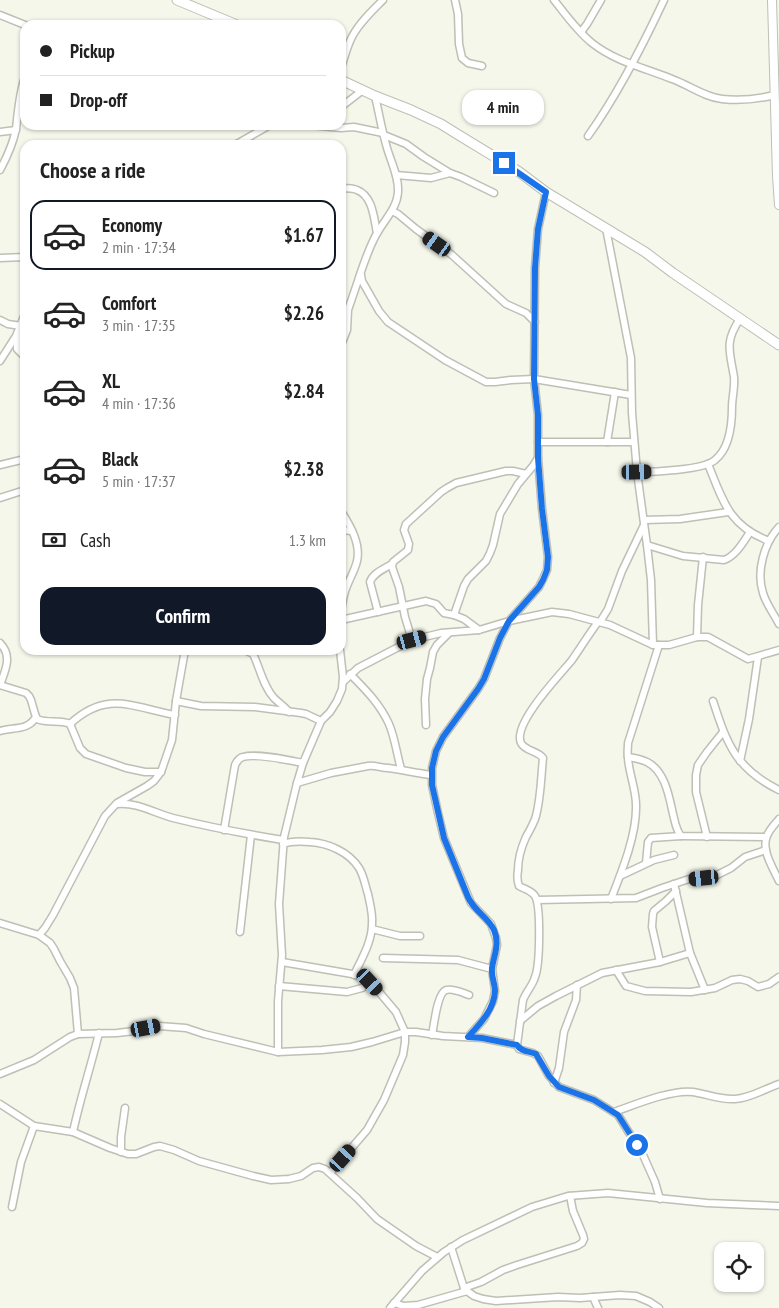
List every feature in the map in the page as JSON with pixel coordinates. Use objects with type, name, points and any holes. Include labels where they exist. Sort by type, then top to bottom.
[{"type":"main road","points":[[177,0],[225,20]]},
{"type":"main road","points":[[346,83],[441,124],[518,171],[546,192],[645,252],[779,346]]},
{"type":"street","points":[[346,53],[355,31],[383,0]]},
{"type":"street","points":[[455,0],[458,14],[458,44],[462,58],[468,63],[482,66]]},
{"type":"street","points":[[554,0],[592,43],[617,59],[673,79],[702,94],[720,99],[753,99],[775,95]]},
{"type":"street","points":[[581,32],[601,0]]},
{"type":"street","points":[[588,136],[615,95],[664,0]]},
{"type":"street","points":[[772,0],[779,205]]},
{"type":"street","points":[[0,15],[20,23]]},
{"type":"street","points":[[346,103],[362,90]]},
{"type":"street","points":[[0,170],[10,150],[16,130],[20,94]]},
{"type":"street","points":[[346,332],[348,310],[370,246],[392,211],[398,194],[396,175],[375,96]]},
{"type":"street","points":[[346,128],[384,134],[406,144],[450,173],[494,193]]},
{"type":"street","points":[[0,132],[16,130]]},
{"type":"street","points":[[244,140],[261,130]]},
{"type":"street","points":[[396,175],[428,178],[450,173]]},
{"type":"street","points":[[346,189],[363,193],[372,208],[377,233]]},
{"type":"street","points":[[468,1037],[484,1019],[493,1001],[495,991],[492,969],[497,945],[491,924],[471,903],[444,838],[431,775],[436,751],[443,737],[484,679],[500,638],[509,621],[539,587],[547,570],[548,557],[542,509],[538,458],[538,415],[534,379],[535,268],[538,229],[546,192]]},
{"type":"street","points":[[392,211],[452,255],[506,304],[526,313],[535,322]]},
{"type":"street","points":[[606,228],[631,358],[634,442],[648,545],[656,645],[628,743],[628,757],[635,790],[636,817],[634,830],[611,899]]},
{"type":"street","points":[[0,258],[20,257]]},
{"type":"street","points":[[360,275],[384,318],[445,360],[486,382],[534,379],[632,395]]},
{"type":"street","points":[[346,304],[350,304]]},
{"type":"street","points":[[637,472],[675,470],[708,464],[714,462],[725,448],[730,435],[734,380],[729,346],[734,327],[740,319]]},
{"type":"street","points":[[0,320],[8,324],[20,326],[0,361]]},
{"type":"street","points":[[17,334],[17,349],[20,352]]},
{"type":"street","points":[[607,442],[615,392]]},
{"type":"street","points":[[538,442],[634,442]]},
{"type":"street","points":[[454,615],[468,579],[486,561],[490,553],[500,514],[518,484],[538,458]]},
{"type":"street","points":[[0,465],[20,459]]},
{"type":"street","points":[[708,464],[728,512],[750,532],[769,541]]},
{"type":"street","points":[[378,612],[370,582],[371,578],[392,564],[408,550],[409,544],[404,530],[406,524],[447,488],[456,483],[506,471],[526,474]]},
{"type":"street","points":[[0,498],[20,492]]},
{"type":"street","points":[[644,522],[728,512]]},
{"type":"street","points":[[346,520],[357,546],[358,560],[346,588]]},
{"type":"street","points":[[517,1045],[524,995],[535,978],[537,970],[539,924],[537,900],[532,893],[519,886],[517,881],[519,854],[534,823],[538,809],[542,758],[522,745],[520,741],[521,733],[530,713],[539,700],[564,670],[608,609],[622,571],[644,522]]},
{"type":"street","points":[[779,528],[769,541],[764,556],[761,579],[763,593],[779,624]]},
{"type":"street","points":[[346,530],[352,531]]},
{"type":"street","points":[[648,545],[683,556],[727,560],[750,532]]},
{"type":"street","points":[[697,636],[703,558]]},
{"type":"street","points":[[392,564],[412,640]]},
{"type":"street","points":[[346,619],[422,602],[432,602],[439,606],[444,613],[464,619],[479,630]]},
{"type":"street","points":[[343,682],[358,668],[412,640],[479,630],[509,621],[552,612],[569,614],[610,625],[656,645],[670,645],[697,636],[714,640],[748,660],[779,650]]},
{"type":"street","points":[[426,725],[425,687],[434,652],[443,638],[450,633]]},
{"type":"street","points":[[0,643],[4,647],[7,658],[7,664],[0,685],[26,693],[29,696],[37,719],[46,722],[70,724],[80,748],[86,754],[126,768],[145,772],[160,772]]},
{"type":"street","points":[[39,935],[57,908],[105,816],[116,804],[154,781],[160,772],[172,740],[183,655]]},
{"type":"street","points":[[253,655],[270,693],[289,712]]},
{"type":"street","points":[[278,1052],[278,1002],[282,962],[279,904],[283,842],[303,763],[321,721],[330,712],[342,689],[340,655]]},
{"type":"street","points":[[740,761],[749,719],[758,657]]},
{"type":"street","points":[[350,674],[372,698],[390,726],[402,769]]},
{"type":"street","points":[[176,701],[201,706],[255,707],[306,714],[321,721]]},
{"type":"street","points":[[713,701],[723,732],[740,761],[760,779],[779,790]]},
{"type":"street","points":[[70,724],[84,712],[120,702],[175,715]]},
{"type":"street","points":[[0,731],[28,726],[36,717]]},
{"type":"street","points":[[707,837],[702,810],[696,792],[696,775],[698,765],[706,752],[723,732]]},
{"type":"street","points":[[224,830],[234,765],[240,758],[251,756],[303,763]]},
{"type":"street","points":[[628,757],[653,765],[660,774],[669,794],[675,826],[681,836]]},
{"type":"street","points":[[297,782],[374,765],[431,775]]},
{"type":"street","points":[[116,804],[131,804],[171,817],[283,842],[316,842],[343,852],[359,868],[371,908],[372,929],[354,975]]},
{"type":"street","points":[[779,819],[766,837],[765,846],[779,881]]},
{"type":"street","points":[[240,932],[251,835]]},
{"type":"street","points":[[646,863],[648,842],[651,838],[658,836],[766,837]]},
{"type":"street","points":[[537,900],[636,898],[675,887],[689,880],[713,877],[731,868],[746,857],[766,850]]},
{"type":"street","points":[[620,876],[646,863],[674,855]]},
{"type":"street","points":[[675,887],[690,953],[705,990]]},
{"type":"street","points":[[660,962],[652,928],[652,914],[654,910],[666,901],[675,887]]},
{"type":"street","points":[[0,923],[39,935],[50,943],[74,988],[78,1034]]},
{"type":"street","points":[[372,929],[400,936],[420,936]]},
{"type":"street","points":[[520,1021],[538,1006],[602,973],[660,962],[690,953]]},
{"type":"street","points":[[383,958],[451,959],[492,969]]},
{"type":"street","points":[[282,962],[354,975],[370,982],[396,1012],[405,1032],[403,1055],[384,1100],[367,1130],[330,1173]]},
{"type":"street","points":[[616,970],[626,986],[645,991],[692,992],[716,988],[732,980],[740,979],[758,987],[769,984],[779,978]]},
{"type":"street","points":[[279,986],[347,992],[362,988],[370,982]]},
{"type":"street","points":[[554,1083],[559,1068],[564,1032],[576,1000],[577,985]]},
{"type":"street","points":[[432,1035],[439,1000],[444,991],[453,990],[469,995]]},
{"type":"street","points":[[0,1074],[34,1060],[78,1034],[134,1031],[159,1026],[177,1026],[278,1052],[351,1047],[405,1032],[482,1038],[517,1045],[519,1049],[533,1053],[538,1056],[554,1083],[559,1087],[594,1100],[618,1115],[643,1155],[660,1199]]},
{"type":"street","points":[[73,1132],[80,1099],[92,1064],[99,1033]]},
{"type":"street","points":[[614,1112],[643,1101],[679,1092],[691,1092],[716,1098],[734,1099],[754,1094],[779,1084]]},
{"type":"street","points":[[0,1104],[34,1126],[73,1132],[122,1152],[136,1154],[160,1146],[199,1161],[271,1180],[301,1176],[313,1168],[326,1169],[377,1219],[416,1246],[437,1257]]},
{"type":"street","points":[[122,1152],[121,1137],[125,1108]]},
{"type":"street","points":[[12,1207],[21,1162],[34,1126]]},
{"type":"street","points":[[392,1306],[422,1271],[451,1247],[532,1207],[570,1196],[608,1193],[706,1204],[779,1206]]},
{"type":"street","points":[[392,1306],[418,1306],[466,1290],[510,1268],[565,1251],[582,1243],[583,1235],[573,1211],[570,1196]]},
{"type":"street","points":[[451,1247],[466,1290],[483,1299],[496,1301],[620,1295],[636,1296],[659,1308]]},
{"type":"street","points":[[593,1297],[598,1308]]},
{"type":"route","points":[[504,163],[546,192],[538,229],[535,268],[536,333],[534,379],[538,415],[538,458],[542,509],[548,557],[547,570],[539,587],[509,621],[500,638],[484,679],[443,737],[436,751],[432,768],[432,785],[444,838],[468,897],[474,907],[491,924],[497,945],[492,969],[495,991],[493,1001],[484,1019],[468,1037],[517,1045],[519,1049],[536,1054],[549,1076],[559,1087],[594,1100],[618,1115],[637,1145]]}]
